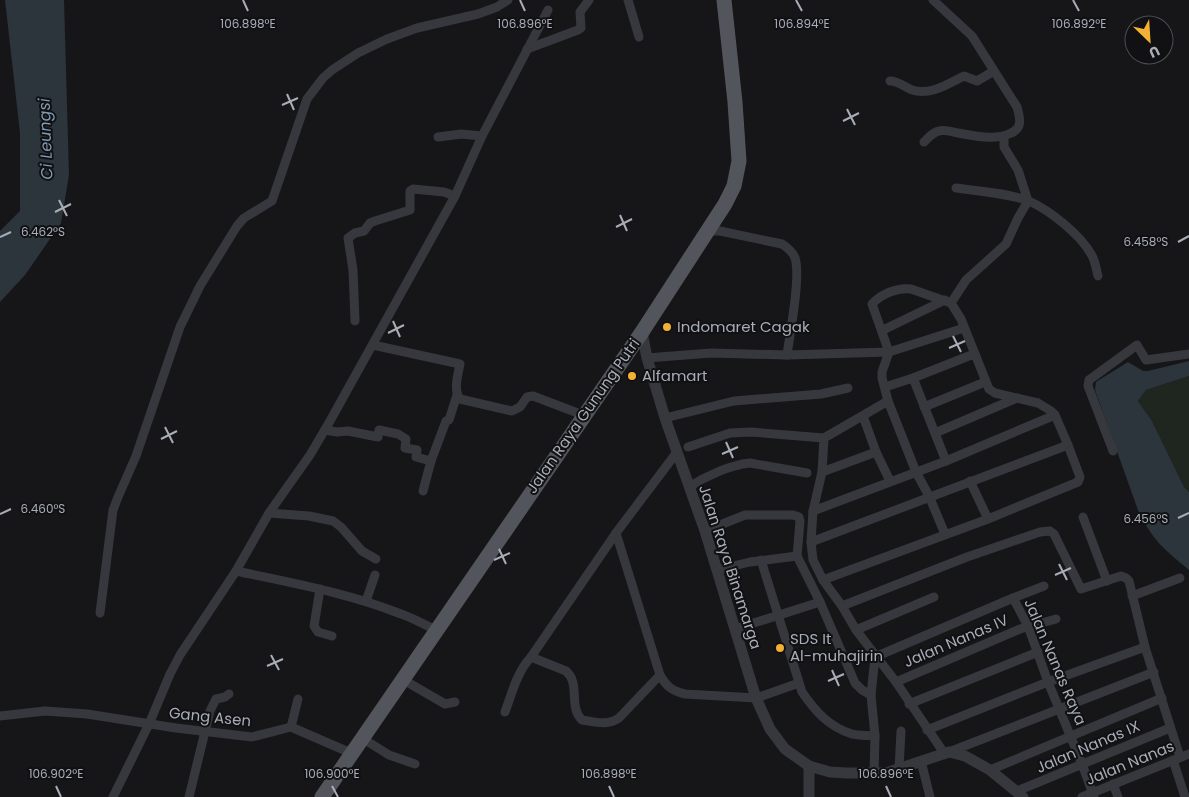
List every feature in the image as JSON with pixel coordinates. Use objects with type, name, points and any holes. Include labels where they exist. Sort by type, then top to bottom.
[{"type":"main road","name":"Jalan Raya Gunung Putri","points":[[322,797],[642,332],[725,204],[734,186],[739,160],[724,0]]},
{"type":"street","points":[[100,614],[114,510],[121,488],[136,456],[180,327],[200,286],[237,226],[244,218],[272,200],[307,99],[323,78],[332,70],[371,46],[417,28],[478,14],[508,0]]},
{"type":"street","points":[[527,49],[578,30],[580,28],[580,12],[589,0]]},
{"type":"street","points":[[628,0],[638,37]]},
{"type":"street","points":[[924,142],[933,133],[944,130],[992,138],[1004,137],[1020,128],[1017,107],[972,36],[933,0]]},
{"type":"street","points":[[113,797],[149,724],[173,668],[236,571],[269,513],[310,455],[325,430],[455,196],[482,136],[548,10]]},
{"type":"street","points":[[890,81],[901,83],[909,89],[921,93],[940,88],[964,76],[977,81],[994,71]]},
{"type":"street","points":[[438,137],[462,134],[482,136]]},
{"type":"street","points":[[883,330],[948,301],[966,280],[1006,244],[1028,201],[1018,170],[1004,147],[1004,137]]},
{"type":"street","points":[[956,188],[1028,201],[1055,217],[1078,238],[1092,256],[1098,276]]},
{"type":"street","points":[[354,321],[353,270],[348,238],[351,235],[364,231],[370,223],[410,210],[410,191],[444,192],[455,196]]},
{"type":"street","points":[[707,231],[720,231],[782,244],[794,256],[797,275],[787,355]]},
{"type":"street","points":[[824,580],[988,519],[1079,480],[1080,477],[1055,415],[1038,403],[995,393],[989,389],[964,328],[948,301],[904,288],[875,300],[872,304],[890,352],[882,372],[882,378],[888,401],[916,472],[929,496],[945,534]]},
{"type":"street","points":[[648,358],[711,352],[787,355],[890,352],[964,328]]},
{"type":"street","name":"Jalan Raya Binamarga","points":[[642,332],[665,418],[705,531],[756,698],[770,729],[777,738],[795,758],[809,766]]},
{"type":"street","points":[[373,345],[460,364],[457,395],[450,420],[446,421],[423,491]]},
{"type":"street","points":[[1114,451],[1088,386],[1089,380],[1137,345],[1146,360],[1189,354]]},
{"type":"street","points":[[885,387],[974,354]]},
{"type":"street","points":[[913,378],[946,461]]},
{"type":"street","points":[[924,407],[985,382]]},
{"type":"street","points":[[665,418],[734,401],[821,394],[848,388]]},
{"type":"street","points":[[457,395],[460,399],[512,411],[518,409],[527,397],[533,396],[583,416]]},
{"type":"street","points":[[934,433],[1018,398]]},
{"type":"street","points":[[688,447],[730,433],[751,432],[824,438],[888,401]]},
{"type":"street","points":[[812,511],[946,461],[1055,415]]},
{"type":"street","points":[[863,416],[876,452],[890,481]]},
{"type":"street","points":[[325,430],[357,432],[373,437],[378,437],[379,430],[398,434],[406,439],[405,448],[417,450],[416,457],[431,462]]},
{"type":"street","points":[[824,438],[822,472],[812,511],[811,542],[813,560],[824,580],[875,657],[896,682],[927,730],[946,753],[965,756],[990,770],[1020,794]]},
{"type":"street","points":[[811,542],[1068,445]]},
{"type":"street","points":[[505,712],[520,671],[616,533],[676,452]]},
{"type":"street","points":[[822,472],[876,452]]},
{"type":"street","points":[[688,487],[700,480],[741,464],[750,463],[807,473]]},
{"type":"street","points":[[970,481],[988,519]]},
{"type":"street","points":[[269,513],[309,516],[332,521],[341,527],[362,551],[376,559]]},
{"type":"street","points":[[705,531],[745,514],[793,515],[799,517],[796,556],[820,602],[855,683],[871,695]]},
{"type":"street","points":[[1083,517],[1107,582]]},
{"type":"street","points":[[842,606],[967,557],[1040,532],[1050,531],[1054,534],[1079,587],[1084,589],[1121,576],[1129,581],[1145,647],[1181,757],[1185,797]]},
{"type":"street","points":[[616,533],[660,675],[665,684],[674,691],[685,694],[756,698],[798,683]]},
{"type":"street","points":[[717,570],[761,560],[796,556]]},
{"type":"street","points":[[761,560],[802,692],[814,710],[828,722],[852,734],[875,736]]},
{"type":"street","points":[[236,571],[366,601],[402,614],[436,630]]},
{"type":"street","points":[[366,601],[375,575]]},
{"type":"street","points":[[1132,596],[1180,578]]},
{"type":"street","points":[[1013,598],[1044,586]]},
{"type":"street","points":[[320,589],[314,626],[318,632],[332,636]]},
{"type":"street","points":[[856,630],[934,597]]},
{"type":"street","name":"Jalan Nanas Raya","points":[[875,657],[1013,598],[1028,626],[1093,795]]},
{"type":"street","points":[[735,629],[820,602]]},
{"type":"street","name":"Jalan Nanas IV","points":[[896,682],[1028,626],[1056,620]]},
{"type":"street","points":[[927,730],[1048,682],[1145,647]]},
{"type":"street","points":[[909,704],[1038,652]]},
{"type":"street","points":[[531,657],[566,671],[570,675],[574,686],[575,712],[582,720],[606,724],[612,723],[619,718],[660,675]]},
{"type":"street","points":[[874,774],[875,736],[871,695],[875,657]]},
{"type":"street","points":[[808,797],[809,766],[838,773],[886,773],[946,753],[1154,672]]},
{"type":"street","points":[[402,679],[445,704],[455,702]]},
{"type":"street","points":[[189,797],[210,711],[215,701],[229,694]]},
{"type":"street","points":[[298,698],[291,727],[351,753]]},
{"type":"street","points":[[990,770],[1162,698]]},
{"type":"street","name":"Gang Asen","points":[[0,716],[45,710],[88,714],[205,732],[252,737],[291,727]]},
{"type":"street","name":"Jalan Nanas IX","points":[[1020,794],[1082,764],[1170,728]]},
{"type":"street","points":[[899,769],[901,731]]},
{"type":"street","points":[[362,738],[389,755],[415,764]]},
{"type":"street","name":"Jalan Nanas","points":[[1082,797],[1093,795],[1113,784],[1181,757]]},
{"type":"street","points":[[921,761],[930,797]]},
{"type":"street","points":[[1113,784],[1118,797]]},
{"type":"shaded area","points":[[1189,376],[1189,492],[1184,487],[1152,421],[1138,401],[1146,390]]},
{"type":"water","name":"Ci Leungsi","points":[[5,0],[64,0],[69,175],[61,223],[25,275],[0,302],[0,231],[20,211],[20,133]]},
{"type":"water","points":[[1189,361],[1189,376],[1146,390],[1138,401],[1152,421],[1184,487],[1189,492],[1189,570],[1159,543],[1143,521],[1095,390],[1096,382],[1128,362],[1143,371],[1148,371]]},
{"type":"place","name":"Indomaret Cagak","points":[[667,327]]},
{"type":"place","name":"Alfamart","points":[[632,376]]},
{"type":"place","name":"SDS It Al-muhajirin","points":[[780,648]]}]
